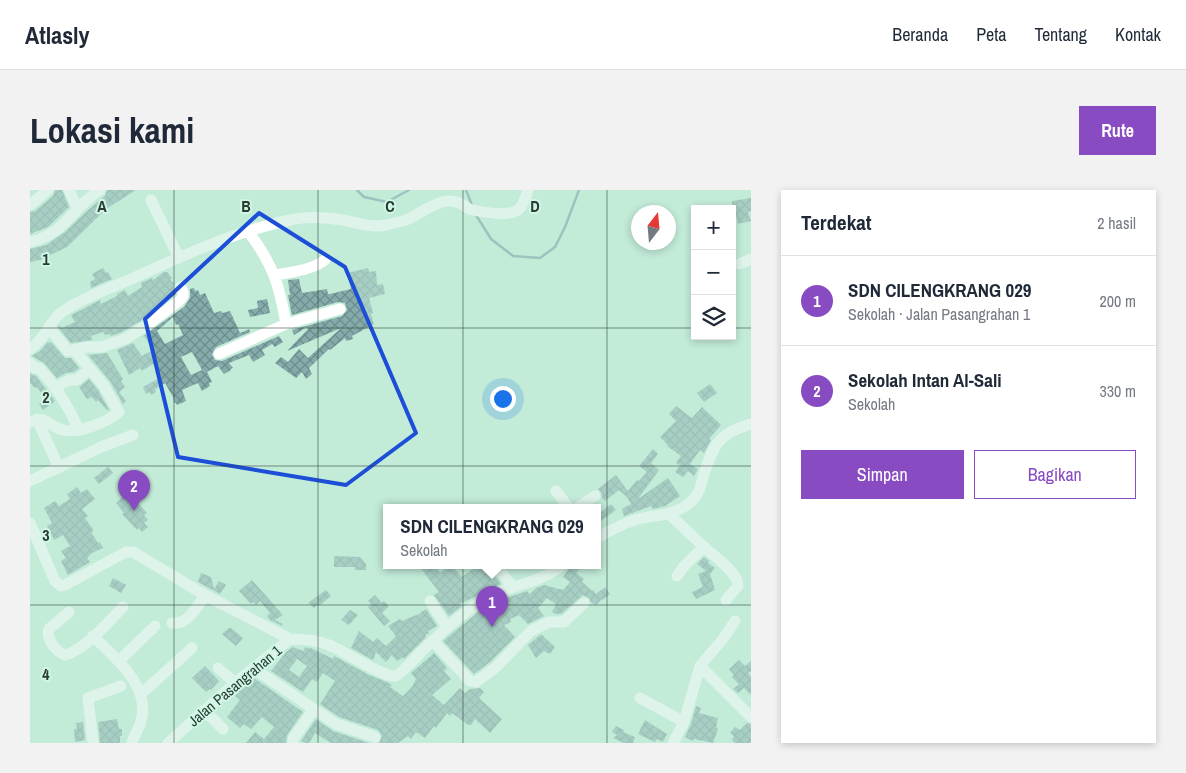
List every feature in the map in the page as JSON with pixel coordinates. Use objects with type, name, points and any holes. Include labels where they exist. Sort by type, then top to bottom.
[{"type":"street","points":[[33,198],[48,190]]},
{"type":"street","points":[[69,190],[78,209]]},
{"type":"street","points":[[30,242],[44,238],[56,231],[86,200],[100,190]]},
{"type":"street","points":[[30,349],[44,337],[58,315],[63,312],[89,298],[179,258],[248,231],[303,218],[320,217],[372,226],[388,225],[406,220],[446,192],[453,192],[461,196],[473,210],[495,214],[514,212],[520,208],[528,190]]},
{"type":"street","points":[[151,200],[179,258]]},
{"type":"street","points":[[248,231],[259,246],[275,276],[281,293],[286,324]]},
{"type":"street","points":[[739,264],[751,259]]},
{"type":"street","points":[[275,276],[310,268],[325,260]]},
{"type":"street","points":[[50,329],[66,350],[71,352],[88,347],[102,347],[135,333],[182,298],[183,293],[180,287]]},
{"type":"street","points":[[219,354],[286,324],[340,309]]},
{"type":"street","points":[[33,420],[46,421],[64,431],[79,430],[91,427],[120,411],[104,386],[75,351]]},
{"type":"street","points":[[30,363],[35,368],[39,368],[56,387],[62,400],[70,408],[79,430]]},
{"type":"street","points":[[56,387],[69,380],[77,380],[89,369]]},
{"type":"street","points":[[33,420],[59,468]]},
{"type":"street","points":[[601,536],[626,522],[670,514],[681,509],[696,495],[716,443],[724,436],[751,424]]},
{"type":"street","points":[[30,481],[101,447],[133,435]]},
{"type":"street","points":[[556,491],[566,504]]},
{"type":"street","points":[[583,504],[595,496]]},
{"type":"street","points":[[670,514],[733,573],[738,581],[738,586],[726,600]]},
{"type":"street","points":[[30,523],[33,540],[55,581],[61,586],[65,586],[129,551],[138,554],[205,596],[290,639]]},
{"type":"street","points":[[677,576],[704,547]]},
{"type":"street","points":[[498,569],[513,587]]},
{"type":"street","name":"Jalan Pasangrahan 1","points":[[168,743],[235,683],[290,639],[302,639],[330,645],[384,674],[394,676],[399,674],[447,627],[483,600],[513,587],[544,578],[557,569]]},
{"type":"street","points":[[172,623],[183,622],[191,615],[205,596]]},
{"type":"street","points":[[430,600],[447,627]]},
{"type":"street","points":[[433,641],[470,681],[476,682],[495,668],[531,631],[549,622],[564,622],[584,603]]},
{"type":"street","points":[[69,612],[49,629],[48,633],[51,642],[61,654],[65,655],[94,636],[123,607]]},
{"type":"street","points":[[673,743],[684,722],[700,666],[735,622]]},
{"type":"street","points":[[119,661],[156,626]]},
{"type":"street","points":[[94,636],[119,661],[141,694],[141,721],[132,743]]},
{"type":"street","points":[[141,694],[192,648]]},
{"type":"street","points":[[700,666],[751,717]]},
{"type":"street","points":[[218,668],[235,683]]},
{"type":"street","points":[[253,668],[343,728],[375,737]]},
{"type":"street","points":[[93,743],[88,698],[121,686]]},
{"type":"street","points":[[640,698],[684,722]]},
{"type":"street","points":[[292,743],[314,709]]},
{"type":"street","points":[[204,710],[223,729]]},
{"type":"highlighted area","points":[[259,213],[345,267],[416,433],[346,485],[178,457],[145,319]]},
{"type":"building","points":[[55,190],[62,190],[69,207],[48,227],[30,234],[30,212],[35,211],[53,196]]},
{"type":"building","points":[[107,190],[136,190],[106,209],[67,247],[40,260],[30,262],[30,249],[46,245],[65,232],[105,196]]},
{"type":"building","points":[[751,198],[751,211],[748,212],[751,221],[738,224],[736,205],[732,205],[732,201]]},
{"type":"building","points":[[103,268],[112,279],[91,288],[90,282],[95,279],[92,274]]},
{"type":"building","points":[[368,268],[369,272],[376,271],[377,285],[383,284],[385,294],[369,298],[374,324],[352,336],[353,339],[346,341],[345,338],[329,349],[309,368],[312,374],[306,379],[302,372],[296,378],[275,363],[281,357],[288,362],[299,349],[308,358],[341,328],[287,351],[308,329],[307,327],[294,335],[292,330],[342,316],[347,310],[345,303],[338,302],[292,315],[288,295],[290,295],[288,280],[299,279],[302,293],[327,289],[328,294],[330,294],[351,289],[347,273]]},
{"type":"building","points":[[167,272],[172,278],[170,280],[174,283],[173,288],[176,294],[142,320],[122,332],[111,336],[109,334],[105,335],[103,332],[91,336],[92,340],[71,343],[58,327],[59,325],[62,328],[75,322],[71,315],[100,300],[101,304],[125,290],[128,296],[142,287],[141,283],[152,278],[153,280]]},
{"type":"building","points":[[190,289],[198,290],[200,295],[205,293],[214,313],[230,311],[240,333],[249,329],[250,332],[216,347],[212,354],[215,360],[222,361],[279,336],[283,342],[275,347],[272,344],[262,350],[265,355],[253,362],[249,355],[229,363],[233,368],[224,374],[218,366],[207,372],[212,382],[209,383],[210,386],[202,391],[198,383],[182,390],[186,401],[177,405],[174,403],[173,397],[165,383],[155,389],[156,392],[151,395],[149,392],[146,394],[143,387],[161,377],[153,364],[142,371],[140,368],[129,375],[117,350],[133,343],[142,356],[153,350],[144,336],[139,339],[184,307],[190,298]],"holes":[[[173,317],[183,335],[165,344],[157,331]],[[192,352],[202,370],[191,375],[181,357]]]},
{"type":"building","points":[[267,299],[270,313],[250,317],[248,310],[258,308],[257,301]]},
{"type":"building","points":[[48,342],[51,342],[65,358],[71,358],[79,368],[74,372],[66,373],[57,378],[44,363],[32,356],[40,351]]},
{"type":"building","points":[[107,353],[123,379],[121,381],[125,387],[119,392],[126,401],[123,404],[110,381],[88,355]]},
{"type":"building","points":[[30,374],[36,376],[55,401],[43,410],[39,404],[46,399],[37,387],[35,388],[30,383]]},
{"type":"building","points":[[89,379],[98,390],[109,410],[98,400],[96,402],[92,397],[87,399],[79,387]]},
{"type":"building","points":[[710,384],[717,393],[704,402],[697,393]]},
{"type":"building","points":[[676,406],[692,418],[702,407],[721,425],[709,439],[711,440],[704,453],[700,450],[690,464],[698,469],[694,476],[688,471],[683,477],[675,472],[680,465],[676,463],[681,456],[667,446],[660,437],[676,421],[669,414]]},
{"type":"building","points":[[653,449],[658,454],[651,463],[659,470],[638,499],[668,478],[680,496],[665,506],[653,509],[651,506],[624,516],[622,509],[631,504],[627,497],[619,490],[605,501],[598,489],[616,475],[628,491],[647,472],[639,466]]},
{"type":"building","points":[[108,467],[113,473],[99,484],[94,478]]},
{"type":"building","points":[[77,487],[81,493],[87,489],[95,499],[82,509],[88,516],[85,518],[94,531],[91,532],[103,548],[92,553],[87,558],[90,562],[68,575],[61,561],[66,558],[61,551],[70,546],[63,535],[54,540],[47,526],[52,523],[44,508],[55,501],[59,506],[70,499],[67,494]]},
{"type":"building","points":[[129,491],[132,491],[139,499],[137,502],[147,513],[144,515],[148,520],[144,523],[148,527],[142,532],[139,528],[137,530],[122,514],[124,513],[116,503]]},
{"type":"building","points":[[611,504],[616,510],[601,521],[601,512]]},
{"type":"building","points":[[334,556],[360,557],[366,564],[366,570],[355,570],[355,567],[334,567]]},
{"type":"building","points":[[704,557],[715,568],[710,574],[715,590],[696,599],[692,592],[703,587],[698,574],[706,571],[697,564]]},
{"type":"building","points":[[421,569],[438,569],[440,573],[445,569],[455,569],[462,577],[473,569],[490,569],[501,584],[460,604],[462,606],[449,616],[434,595],[439,592]]},
{"type":"building","points":[[569,569],[579,569],[576,573],[584,579],[582,582],[592,591],[596,594],[605,587],[610,594],[596,605],[583,595],[561,614],[552,612],[556,604],[547,598],[538,608],[544,616],[528,624],[519,615],[510,619],[511,622],[504,625],[515,637],[490,662],[474,674],[443,641],[477,613],[503,599],[527,591],[530,594],[536,588],[544,585],[563,590],[570,582],[563,577]]},
{"type":"building","points":[[201,573],[211,577],[214,589],[219,581],[226,585],[220,594],[198,582]]},
{"type":"building","points":[[113,578],[126,585],[121,593],[109,586]]},
{"type":"building","points":[[252,580],[283,615],[275,620],[283,624],[282,626],[270,620],[267,616],[270,613],[260,601],[256,605],[253,602],[251,604],[239,591]]},
{"type":"building","points":[[326,590],[331,596],[319,606],[317,605],[314,608],[308,603]]},
{"type":"building","points":[[375,595],[382,603],[384,601],[389,606],[382,613],[390,621],[384,626],[368,607],[371,604],[368,601]]},
{"type":"building","points":[[426,609],[437,626],[428,631],[429,633],[425,635],[426,637],[404,659],[403,657],[397,661],[392,655],[386,662],[376,652],[373,660],[351,648],[359,631],[373,642],[377,638],[386,646],[396,636],[388,626],[400,619],[402,621],[421,613]]},
{"type":"building","points":[[350,610],[358,615],[349,625],[341,620]]},
{"type":"building","points":[[229,628],[243,638],[236,646],[222,634]]},
{"type":"building","points":[[540,635],[555,647],[550,654],[544,651],[536,658],[528,645]]},
{"type":"building","points":[[293,647],[303,651],[305,647],[333,659],[334,656],[369,675],[387,682],[392,685],[390,687],[403,696],[412,687],[416,679],[411,673],[434,653],[447,668],[444,671],[451,679],[432,695],[444,705],[460,688],[465,693],[470,689],[480,688],[484,692],[479,698],[502,719],[490,733],[475,719],[471,725],[468,725],[452,713],[450,716],[447,713],[436,728],[434,726],[425,738],[416,732],[411,739],[408,736],[398,743],[379,743],[382,736],[378,730],[339,717],[320,704],[335,681],[323,673],[317,682],[312,679],[303,692],[271,671],[287,651]],"holes":[[[297,659],[307,666],[299,677],[289,670]]]},
{"type":"building","points":[[739,660],[745,666],[751,661],[751,671],[748,673],[751,676],[751,695],[744,688],[738,693],[733,689],[739,684],[732,677],[734,675],[729,669]]},
{"type":"building","points":[[205,666],[219,681],[211,690],[206,692],[192,678]]},
{"type":"building","points":[[254,678],[303,712],[287,735],[286,743],[246,743],[255,732],[264,739],[274,727],[262,717],[251,729],[244,724],[240,728],[227,717],[240,700],[235,696],[238,691]]},
{"type":"building","points":[[696,706],[701,708],[699,713],[718,718],[716,727],[718,729],[713,743],[694,739],[693,741],[685,737]]},
{"type":"building","points":[[117,719],[119,729],[122,729],[120,743],[100,743],[98,722]]},
{"type":"building","points":[[316,719],[333,731],[369,743],[331,743],[315,733],[309,743],[301,741]]},
{"type":"building","points":[[645,720],[667,734],[663,742],[657,739],[655,742],[638,734]]},
{"type":"building","points":[[83,722],[85,740],[75,742],[74,729],[77,729],[76,723]]},
{"type":"building","points":[[747,723],[751,724],[751,743],[735,743],[732,740],[734,736],[730,733],[735,727],[740,730]]},
{"type":"building","points":[[616,726],[624,730],[623,732],[635,737],[633,743],[624,743],[613,738],[617,735],[612,732]]},
{"type":"waterway","points":[[357,190],[364,197],[387,202],[409,190]]},
{"type":"waterway","points":[[466,190],[472,205]]},
{"type":"waterway","points":[[476,215],[491,239],[513,256],[540,258],[555,247],[579,190]]},
{"type":"place","name":"Sekolah Intan Al-Sali","points":[[134,511]]},
{"type":"place","name":"SDN CILENGKRANG 029","points":[[492,627]]}]
